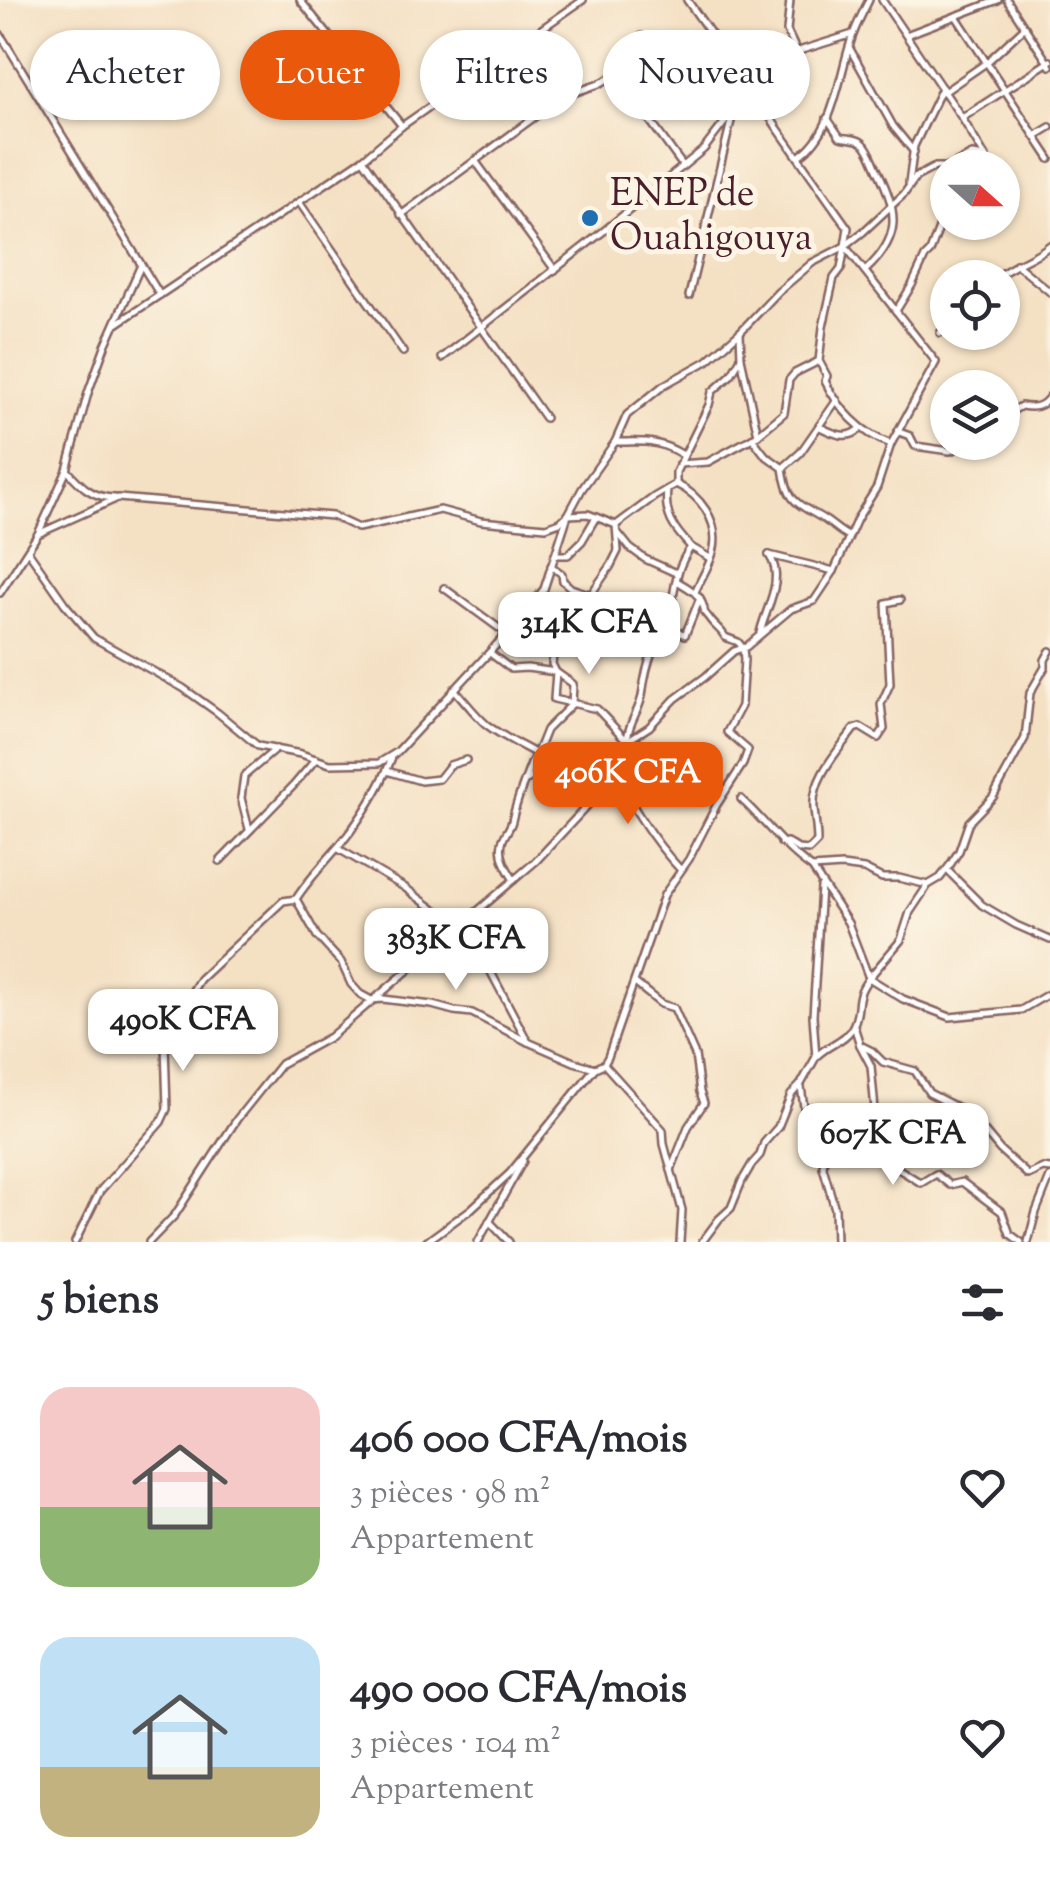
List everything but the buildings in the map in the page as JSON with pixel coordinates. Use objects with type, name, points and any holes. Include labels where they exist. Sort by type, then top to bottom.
[{"type":"street","points":[[300,0],[402,126]]},
{"type":"street","points":[[115,326],[363,159],[402,126],[583,0]]},
{"type":"street","points":[[686,0],[707,30]]},
{"type":"street","points":[[787,30],[790,0]]},
{"type":"street","points":[[798,158],[810,150],[827,118],[853,34],[869,0]]},
{"type":"street","points":[[882,0],[980,150]]},
{"type":"street","points":[[906,35],[998,0]]},
{"type":"street","points":[[962,118],[1049,63],[1007,0]]},
{"type":"street","points":[[956,16],[1050,159]]},
{"type":"street","points":[[909,186],[914,146],[943,90],[986,63],[1025,27]]},
{"type":"street","points":[[0,34],[160,295]]},
{"type":"street","points":[[810,47],[853,34]]},
{"type":"street","points":[[849,46],[893,126],[914,152]]},
{"type":"street","points":[[401,215],[562,98],[603,81]]},
{"type":"street","points":[[827,118],[840,137],[865,144],[891,206],[891,236],[882,256],[865,272]]},
{"type":"street","points":[[650,120],[683,166]]},
{"type":"street","points":[[442,358],[704,149],[726,120]]},
{"type":"street","points":[[689,296],[732,120]]},
{"type":"street","points":[[771,120],[848,228],[841,269],[834,278],[823,327],[819,361],[827,376],[825,381],[852,421],[891,444]]},
{"type":"street","points":[[1035,136],[1050,127]]},
{"type":"street","points":[[363,159],[545,418]]},
{"type":"street","points":[[476,162],[554,270]]},
{"type":"street","points":[[28,552],[94,638],[184,688],[258,746],[330,764],[379,764],[508,634],[544,589],[568,516],[615,442],[627,415],[664,386],[708,361],[778,292],[812,263],[845,246],[904,194],[916,177],[930,170]]},
{"type":"street","points":[[299,202],[403,352]]},
{"type":"street","points":[[896,310],[934,240]]},
{"type":"street","points":[[627,742],[734,650],[743,648],[791,609],[814,601],[877,487],[891,444],[936,362],[845,246]]},
{"type":"street","points":[[1049,246],[1050,257]]},
{"type":"street","points":[[1020,262],[1049,246]]},
{"type":"street","points":[[0,593],[38,534],[67,470],[88,393],[140,265]]},
{"type":"street","points":[[1020,267],[1050,292]]},
{"type":"street","points":[[740,332],[755,436],[765,455],[784,468],[791,498],[848,536]]},
{"type":"street","points":[[676,484],[679,464],[712,392],[741,358]]},
{"type":"street","points":[[679,464],[708,462],[755,436],[784,412],[789,380],[819,361]]},
{"type":"street","points":[[1020,407],[1036,408],[1050,396]]},
{"type":"street","points":[[784,468],[820,428],[837,400]]},
{"type":"street","points":[[820,428],[848,436],[861,428]]},
{"type":"street","points":[[898,432],[910,436],[915,446],[930,448]]},
{"type":"street","points":[[615,442],[658,442],[683,455]]},
{"type":"street","points":[[67,470],[90,493],[104,498],[332,516],[358,528],[440,510],[480,521],[546,526],[568,516],[588,514],[616,528],[630,548],[697,595],[704,614],[725,637],[743,648],[742,706],[727,732],[748,750],[664,895],[608,1058],[594,1068],[510,1172],[471,1209],[426,1242]]},
{"type":"street","points":[[616,528],[676,484]]},
{"type":"street","points":[[551,566],[571,588],[667,624],[685,635],[714,552],[713,523],[688,490],[676,484]]},
{"type":"street","points":[[667,491],[665,506],[674,528],[690,547],[710,558]]},
{"type":"street","points":[[38,534],[118,498]]},
{"type":"street","points":[[555,555],[568,555],[596,518]]},
{"type":"street","points":[[616,528],[618,551],[584,604],[586,615],[571,628],[552,664],[556,672],[554,699],[597,709],[627,742]]},
{"type":"street","points":[[149,1242],[175,1214],[237,1120],[281,1064],[330,1036],[391,987],[514,880],[588,805],[627,742],[652,652],[667,624],[676,577],[690,547]]},
{"type":"street","points":[[759,636],[775,584],[770,555],[834,571]]},
{"type":"street","points":[[444,588],[508,634]]},
{"type":"street","points":[[781,844],[787,842],[809,850],[817,842],[814,808],[825,769],[854,729],[860,727],[878,738],[884,729],[881,704],[890,684],[886,604],[900,600]]},
{"type":"street","points":[[1021,1242],[1010,1234],[1002,1212],[962,1182],[950,1185],[936,1174],[921,1184],[886,1161],[880,1147],[871,1066],[854,1026],[859,990],[901,940],[910,912],[928,885],[947,870],[969,822],[993,797],[1025,738],[1030,693],[1050,651]]},
{"type":"street","points":[[490,652],[511,669],[556,672],[573,684],[572,704],[546,730],[502,843],[504,864],[514,880]]},
{"type":"street","points":[[454,690],[487,724],[553,762],[567,777],[570,798],[596,791]]},
{"type":"street","points":[[249,829],[240,798],[244,776],[276,749]]},
{"type":"street","points":[[75,1242],[100,1191],[161,1122],[167,1109],[165,1044],[200,979],[283,901],[296,899],[353,828],[393,754]]},
{"type":"street","points":[[220,861],[316,759]]},
{"type":"street","points":[[387,771],[421,781],[439,779],[450,765],[466,760]]},
{"type":"street","points":[[526,780],[553,762]]},
{"type":"street","points":[[616,762],[620,781],[667,856],[681,870]]},
{"type":"street","points":[[741,799],[781,844],[812,868],[848,923],[869,978],[903,1000],[950,1017],[1021,1010],[1050,992]]},
{"type":"street","points":[[337,848],[404,887],[459,928]]},
{"type":"street","points":[[812,868],[864,869],[882,878],[928,885]]},
{"type":"street","points":[[947,870],[982,905],[1050,940]]},
{"type":"street","points":[[816,1057],[813,1016],[822,884]]},
{"type":"street","points":[[296,899],[304,917],[340,962],[351,984],[371,1000],[472,1013],[528,1042],[594,1068]]},
{"type":"street","points":[[471,917],[477,946],[528,1042]]},
{"type":"street","points":[[634,982],[661,1004],[674,1008],[695,1055],[704,1103],[688,1127],[671,1170]]},
{"type":"street","points":[[702,1242],[731,1208],[747,1172],[778,1128],[791,1096],[816,1057],[854,1026]]},
{"type":"street","points":[[860,1045],[883,1062],[916,1070],[930,1092],[970,1114],[1028,1176],[1050,1168]]},
{"type":"street","points":[[604,1064],[663,1130],[682,1210],[680,1242]]},
{"type":"street","points":[[801,1084],[805,1114],[824,1146],[823,1167],[834,1209],[836,1242]]},
{"type":"street","points":[[478,1242],[529,1150]]},
{"type":"street","points":[[1028,1242],[1050,1178]]},
{"type":"street","points":[[489,1220],[509,1242]]},
{"type":"place","name":"ENEP de Ouahigouya","points":[[590,218]]}]
